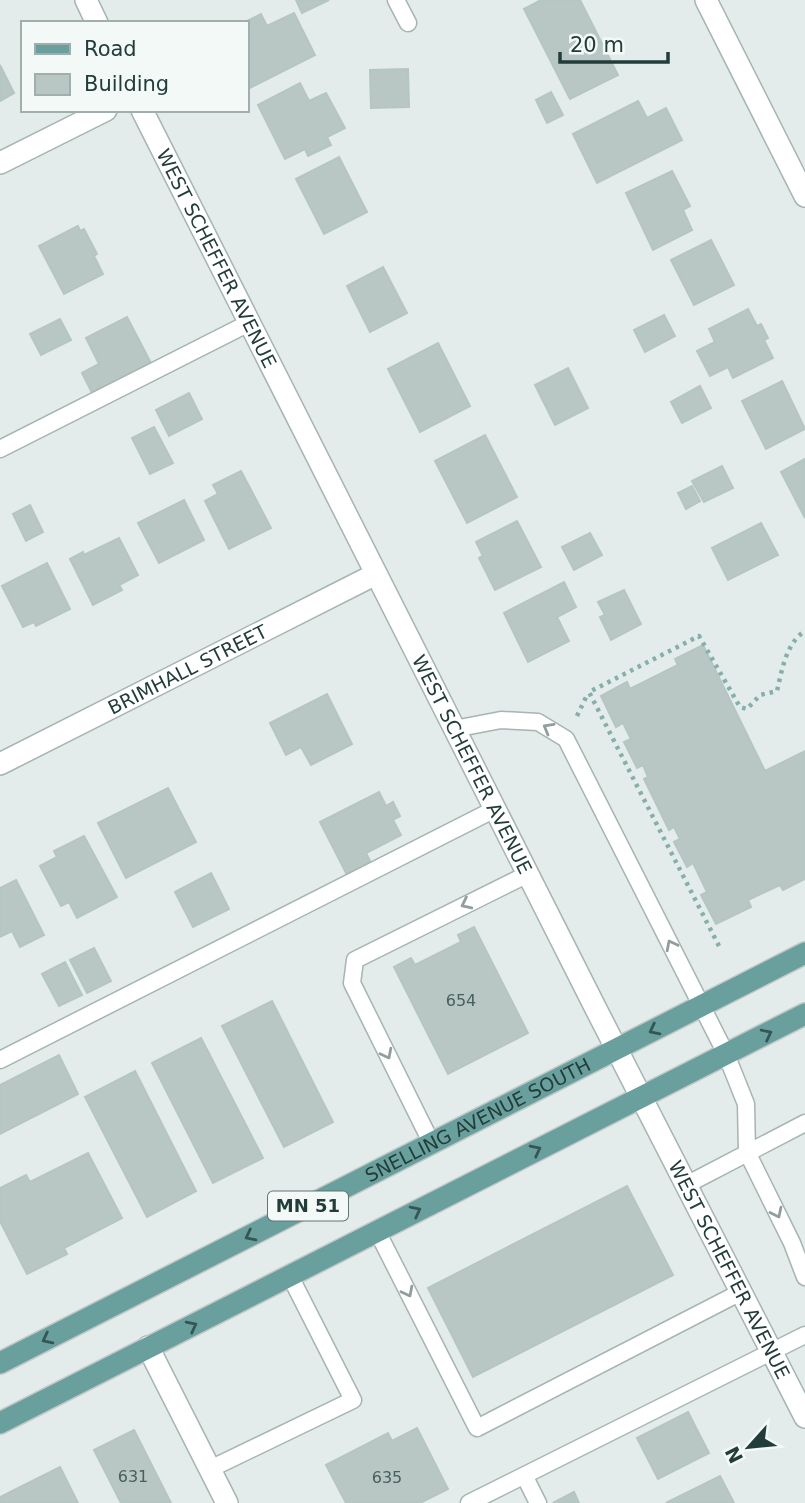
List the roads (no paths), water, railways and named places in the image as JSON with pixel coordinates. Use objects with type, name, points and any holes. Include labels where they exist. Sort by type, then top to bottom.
[{"type":"main road","name":"SNELLING AVENUE SOUTH","points":[[0,1363],[805,953]]},
{"type":"main road","name":"MN 51","points":[[0,1423],[805,1014]]},
{"type":"street","points":[[86,0],[96,21]]},
{"type":"street","points":[[706,0],[805,196]]},
{"type":"street","points":[[0,163],[102,112]]},
{"type":"street","name":"WEST SCHEFFER AVENUE","points":[[143,112],[616,1050],[805,1416]]},
{"type":"street","name":"BRIMHALL STREET","points":[[0,764],[376,573]]},
{"type":"street","points":[[148,1348],[227,1503]]},
{"type":"lane","points":[[397,0],[408,23]]},
{"type":"lane","points":[[0,449],[249,323]]},
{"type":"lane","points":[[454,729],[501,720],[538,722],[566,738],[726,1054],[746,1104],[747,1152],[792,1243],[805,1277]]},
{"type":"lane","points":[[0,1060],[495,810]]},
{"type":"lane","points":[[431,1142],[352,984],[355,960],[527,874]]},
{"type":"lane","points":[[686,1185],[805,1123]]},
{"type":"lane","points":[[377,1231],[477,1428],[741,1292]]},
{"type":"lane","points":[[210,1469],[353,1400],[290,1276]]},
{"type":"lane","points":[[469,1503],[805,1335]]},
{"type":"lane","points":[[525,1477],[538,1503]]}]
